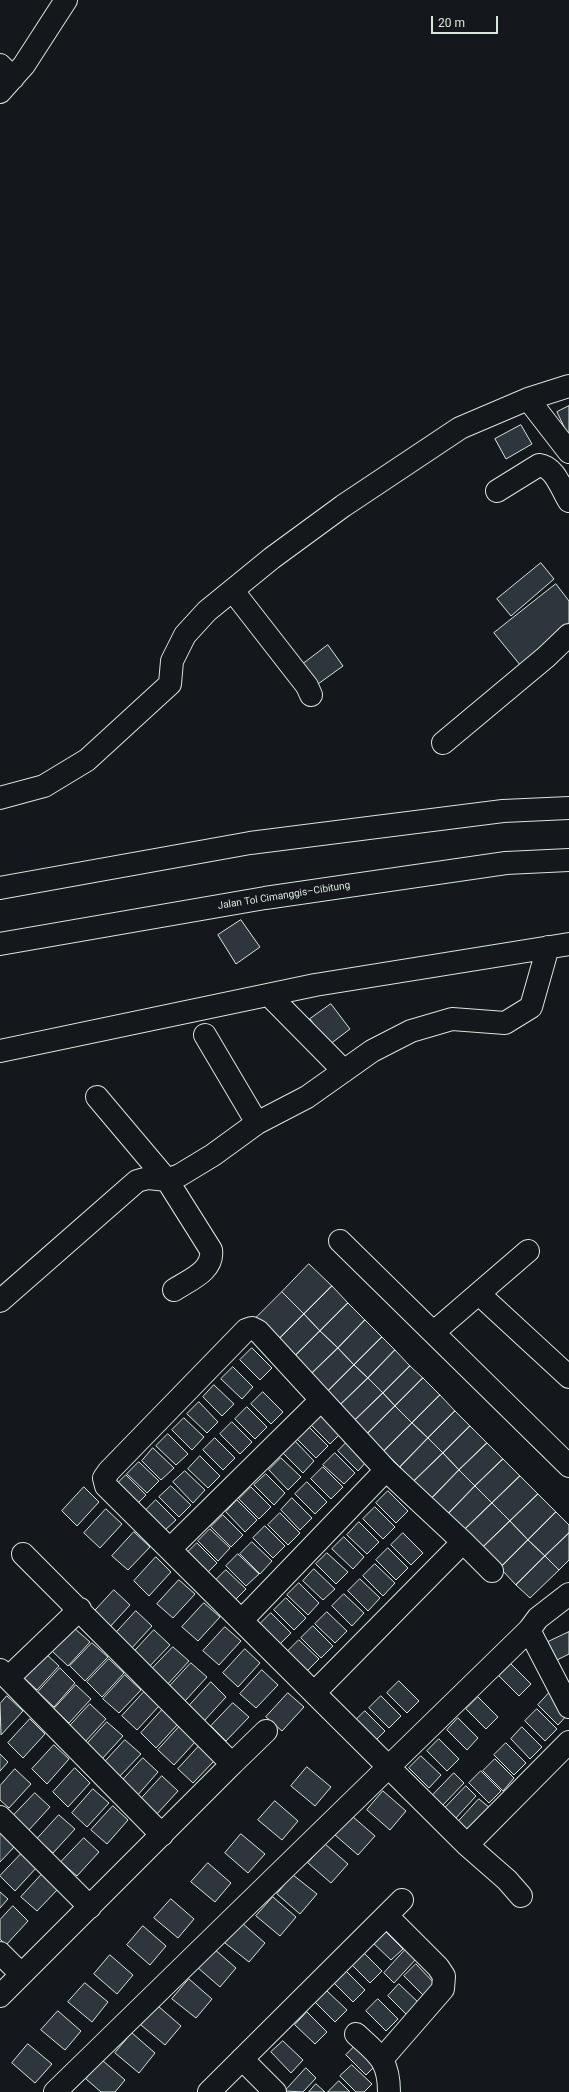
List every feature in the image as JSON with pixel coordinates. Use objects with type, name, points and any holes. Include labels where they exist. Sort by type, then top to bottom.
[{"type":"main road","points":[[4,79],[24,65],[66,0]]},
{"type":"main road","points":[[0,798],[44,786],[87,760],[170,684],[172,661],[184,635],[208,611],[272,558],[343,506],[460,428],[528,399],[569,386]]},
{"type":"main road","points":[[528,399],[569,452]]},
{"type":"main road","points":[[497,491],[538,465],[546,466],[553,473],[569,501]]},
{"type":"main road","points":[[233,591],[307,686],[311,695]]},
{"type":"main road","points":[[443,743],[546,657],[569,635]]},
{"type":"main road","points":[[0,888],[250,843],[503,811],[569,808]]},
{"type":"main road","name":"Jalan Tol Cimanggis–Cibitung","points":[[0,944],[273,897],[506,863],[569,860]]},
{"type":"main road","points":[[0,1051],[270,996],[315,985],[558,945]]},
{"type":"main road","points":[[0,1300],[16,1288],[61,1246],[137,1181],[148,1178],[168,1180],[206,1159],[257,1123],[307,1097],[372,1051],[411,1031],[452,1019],[505,1023],[532,1007],[558,945]]},
{"type":"main road","points":[[270,996],[344,1071]]},
{"type":"main road","points":[[205,1034],[257,1123]]},
{"type":"main road","points":[[97,1097],[168,1180],[211,1250],[212,1258],[208,1266],[199,1274],[174,1290]]},
{"type":"main road","points":[[340,1241],[569,1466]]},
{"type":"main road","points":[[434,1332],[528,1251]]},
{"type":"main road","points":[[478,1294],[569,1377]]},
{"type":"main road","points":[[492,1571],[386,1470],[258,1331],[252,1328],[246,1330],[109,1471],[104,1478],[106,1486],[171,1548],[467,1845],[507,1880],[521,1896]]},
{"type":"main road","points":[[171,1548],[321,1400]]},
{"type":"main road","points":[[242,1620],[386,1470]]},
{"type":"main road","points":[[315,1692],[463,1542]]},
{"type":"main road","points":[[23,1554],[80,1609],[232,1764]]},
{"type":"main road","points":[[55,2092],[529,1630],[538,1618],[569,1594]]},
{"type":"main road","points":[[80,1609],[4,1674],[162,1835]]},
{"type":"main road","points":[[529,1630],[569,1707]]},
{"type":"main road","points":[[0,1996],[266,1731]]},
{"type":"main road","points":[[467,1845],[569,1742]]},
{"type":"main road","points":[[0,1816],[90,1907]]},
{"type":"main road","points":[[209,2092],[402,1900]]},
{"type":"main road","points":[[383,2058],[443,1989],[444,1976],[438,1967],[387,1916]]},
{"type":"main road","points":[[0,1953],[21,1974]]},
{"type":"main road","points":[[356,2034],[383,2058],[389,2078],[389,2092]]},
{"type":"main road","points":[[242,2059],[274,2092]]},
{"type":"building","points":[[569,406],[569,435],[568,435],[557,412]]},
{"type":"building","points":[[521,425],[532,444],[506,459],[495,439]]},
{"type":"building","points":[[541,563],[554,579],[511,616],[497,599]]},
{"type":"building","points":[[556,584],[569,601],[569,628],[521,666],[494,633]]},
{"type":"building","points":[[328,645],[343,666],[318,684],[303,664]]},
{"type":"building","points":[[241,920],[260,947],[236,964],[218,935]]},
{"type":"building","points":[[331,1004],[350,1029],[329,1045],[310,1019]]},
{"type":"building","points":[[309,1264],[332,1286],[304,1314],[282,1292]]},
{"type":"building","points":[[332,1286],[348,1303],[320,1331],[304,1314]]},
{"type":"building","points":[[282,1292],[304,1314],[276,1342],[254,1320]]},
{"type":"building","points":[[348,1303],[365,1320],[338,1348],[320,1331]]},
{"type":"building","points":[[304,1314],[320,1331],[292,1359],[276,1342]]},
{"type":"building","points":[[365,1320],[382,1337],[354,1365],[338,1348]]},
{"type":"building","points":[[320,1331],[338,1348],[309,1376],[292,1359]]},
{"type":"building","points":[[382,1337],[395,1350],[368,1378],[354,1365]]},
{"type":"building","points":[[252,1348],[272,1368],[260,1380],[240,1360]]},
{"type":"building","points":[[338,1348],[354,1365],[326,1393],[309,1376]]},
{"type":"building","points":[[395,1350],[410,1366],[383,1393],[368,1378]]},
{"type":"building","points":[[354,1365],[368,1378],[339,1406],[326,1393]]},
{"type":"building","points":[[410,1366],[423,1378],[395,1406],[383,1393]]},
{"type":"building","points":[[233,1367],[253,1387],[242,1399],[221,1379]]},
{"type":"building","points":[[368,1378],[383,1393],[354,1421],[339,1406]]},
{"type":"building","points":[[423,1378],[440,1395],[412,1423],[395,1406]]},
{"type":"building","points":[[214,1385],[234,1404],[222,1416],[203,1397]]},
{"type":"building","points":[[263,1392],[283,1412],[271,1424],[251,1404]]},
{"type":"building","points":[[383,1393],[395,1406],[367,1434],[354,1421]]},
{"type":"building","points":[[440,1395],[455,1411],[428,1438],[412,1423]]},
{"type":"building","points":[[199,1402],[218,1422],[207,1433],[187,1414]]},
{"type":"building","points":[[395,1406],[412,1423],[384,1451],[367,1434]]},
{"type":"building","points":[[247,1407],[267,1427],[255,1439],[235,1419]]},
{"type":"building","points":[[455,1411],[470,1426],[443,1453],[428,1438]]},
{"type":"building","points":[[322,1412],[342,1432],[330,1444],[310,1424]]},
{"type":"building","points":[[184,1418],[204,1437],[192,1450],[172,1430]]},
{"type":"building","points":[[232,1422],[252,1442],[240,1454],[220,1434]]},
{"type":"building","points":[[412,1423],[428,1438],[400,1467],[384,1451]]},
{"type":"building","points":[[308,1426],[328,1446],[316,1458],[296,1438]]},
{"type":"building","points":[[470,1426],[487,1443],[459,1470],[443,1453]]},
{"type":"building","points":[[168,1434],[188,1454],[176,1465],[156,1446]]},
{"type":"building","points":[[215,1438],[235,1458],[223,1470],[203,1450]]},
{"type":"building","points":[[428,1438],[443,1453],[414,1481],[400,1467]]},
{"type":"building","points":[[350,1439],[369,1459],[358,1471],[338,1451]]},
{"type":"building","points":[[295,1441],[314,1461],[303,1473],[283,1453]]},
{"type":"building","points":[[487,1443],[503,1459],[475,1486],[459,1470]]},
{"type":"building","points":[[153,1448],[174,1468],[161,1480],[142,1461]]},
{"type":"building","points":[[335,1453],[355,1473],[344,1484],[323,1465]]},
{"type":"building","points":[[443,1453],[459,1470],[431,1499],[414,1481]]},
{"type":"building","points":[[200,1456],[220,1476],[208,1488],[188,1469]]},
{"type":"building","points":[[281,1458],[301,1477],[288,1490],[269,1470]]},
{"type":"building","points":[[503,1459],[520,1476],[492,1503],[475,1486]]},
{"type":"building","points":[[139,1462],[159,1481],[147,1493],[127,1474]]},
{"type":"building","points":[[323,1467],[343,1487],[331,1499],[311,1479]]},
{"type":"building","points":[[459,1470],[475,1486],[447,1515],[431,1499]]},
{"type":"building","points":[[185,1471],[205,1490],[193,1503],[173,1482]]},
{"type":"building","points":[[266,1474],[285,1493],[274,1505],[254,1485]]},
{"type":"building","points":[[126,1475],[146,1495],[135,1506],[114,1487]]},
{"type":"building","points":[[520,1476],[538,1494],[510,1521],[492,1503]]},
{"type":"building","points":[[307,1482],[327,1502],[315,1514],[295,1494]]},
{"type":"building","points":[[171,1486],[191,1505],[179,1517],[159,1497]]},
{"type":"building","points":[[475,1486],[492,1503],[463,1531],[447,1515]]},
{"type":"building","points":[[84,1487],[99,1502],[77,1526],[62,1511]]},
{"type":"building","points":[[251,1487],[271,1507],[259,1519],[239,1499]]},
{"type":"building","points":[[388,1491],[408,1511],[396,1523],[376,1503]]},
{"type":"building","points":[[538,1494],[556,1512],[528,1540],[510,1521]]},
{"type":"building","points":[[292,1498],[312,1518],[300,1530],[281,1510]]},
{"type":"building","points":[[156,1500],[176,1520],[164,1531],[144,1512]]},
{"type":"building","points":[[237,1500],[257,1520],[245,1532],[226,1512]]},
{"type":"building","points":[[492,1503],[510,1521],[481,1549],[463,1531]]},
{"type":"building","points":[[375,1507],[395,1527],[383,1539],[363,1519]]},
{"type":"building","points":[[106,1509],[122,1524],[100,1548],[84,1533]]},
{"type":"building","points":[[556,1512],[569,1525],[569,1533],[545,1556],[528,1540]]},
{"type":"building","points":[[280,1513],[300,1533],[288,1545],[268,1525]]},
{"type":"building","points":[[223,1515],[243,1535],[231,1547],[211,1527]]},
{"type":"building","points":[[510,1521],[528,1540],[500,1568],[481,1549]]},
{"type":"building","points":[[359,1522],[379,1542],[367,1554],[347,1535]]},
{"type":"building","points":[[265,1526],[285,1546],[273,1558],[253,1538]]},
{"type":"building","points":[[210,1529],[230,1548],[218,1561],[198,1541]]},
{"type":"building","points":[[134,1532],[150,1547],[128,1570],[112,1556]]},
{"type":"building","points":[[403,1533],[423,1553],[411,1565],[391,1545]]},
{"type":"building","points":[[569,1533],[569,1560],[559,1570],[545,1556]]},
{"type":"building","points":[[344,1537],[364,1557],[353,1569],[332,1549]]},
{"type":"building","points":[[528,1540],[545,1556],[516,1585],[500,1568]]},
{"type":"building","points":[[252,1542],[272,1561],[260,1574],[240,1554]]},
{"type":"building","points":[[197,1543],[217,1563],[205,1575],[185,1555]]},
{"type":"building","points":[[388,1548],[408,1568],[396,1580],[376,1560]]},
{"type":"building","points":[[327,1553],[348,1572],[336,1584],[316,1564]]},
{"type":"building","points":[[238,1554],[259,1574],[246,1586],[226,1566]]},
{"type":"building","points":[[545,1556],[559,1570],[530,1598],[516,1585]]},
{"type":"building","points":[[156,1557],[171,1572],[149,1596],[134,1581]]},
{"type":"building","points":[[375,1564],[395,1583],[383,1596],[363,1576]]},
{"type":"building","points":[[314,1569],[335,1589],[323,1600],[303,1581]]},
{"type":"building","points":[[226,1570],[246,1589],[234,1601],[214,1582]]},
{"type":"building","points":[[360,1579],[380,1598],[368,1611],[348,1591]]},
{"type":"building","points":[[179,1580],[195,1594],[173,1618],[157,1604]]},
{"type":"building","points":[[299,1583],[319,1603],[308,1615],[287,1595]]},
{"type":"building","points":[[114,1590],[130,1605],[108,1629],[92,1614]]},
{"type":"building","points":[[344,1594],[364,1613],[352,1626],[332,1606]]},
{"type":"building","points":[[286,1598],[306,1618],[294,1630],[274,1610]]},
{"type":"building","points":[[204,1603],[220,1617],[198,1641],[182,1627]]},
{"type":"building","points":[[136,1611],[152,1626],[130,1650],[114,1635]]},
{"type":"building","points":[[327,1612],[347,1631],[335,1643],[315,1624]]},
{"type":"building","points":[[271,1613],[291,1633],[279,1645],[259,1625]]},
{"type":"building","points":[[313,1626],[333,1646],[321,1658],[301,1638]]},
{"type":"building","points":[[225,1627],[241,1641],[219,1665],[203,1651]]},
{"type":"building","points":[[74,1628],[90,1642],[68,1666],[52,1651]]},
{"type":"building","points":[[154,1630],[170,1645],[147,1669],[132,1654]]},
{"type":"building","points":[[569,1632],[569,1654],[557,1660],[548,1642]]},
{"type":"building","points":[[299,1640],[319,1659],[307,1671],[287,1652]]},
{"type":"building","points":[[92,1643],[108,1657],[85,1681],[70,1666]]},
{"type":"building","points":[[173,1647],[189,1661],[167,1685],[151,1670]]},
{"type":"building","points":[[245,1649],[260,1663],[238,1687],[223,1673]]},
{"type":"building","points":[[44,1652],[59,1666],[37,1690],[22,1676]]},
{"type":"building","points":[[109,1659],[124,1673],[102,1697],[87,1682]]},
{"type":"building","points":[[191,1663],[207,1677],[185,1701],[169,1687]]},
{"type":"building","points":[[511,1664],[531,1684],[519,1696],[499,1676]]},
{"type":"building","points":[[60,1668],[75,1683],[54,1707],[38,1692]]},
{"type":"building","points":[[262,1670],[278,1685],[256,1708],[240,1694]]},
{"type":"building","points":[[125,1675],[141,1690],[119,1713],[103,1699]]},
{"type":"building","points":[[399,1681],[419,1701],[407,1713],[387,1693]]},
{"type":"building","points":[[211,1682],[226,1697],[204,1721],[189,1706]]},
{"type":"building","points":[[76,1685],[91,1699],[69,1723],[54,1709]]},
{"type":"building","points":[[144,1692],[159,1706],[137,1730],[122,1716]]},
{"type":"building","points":[[288,1693],[304,1707],[282,1731],[266,1717]]},
{"type":"building","points":[[549,1693],[569,1713],[558,1725],[538,1705]]},
{"type":"building","points":[[7,1696],[23,1711],[1,1735],[0,1704]]},
{"type":"building","points":[[381,1696],[401,1716],[389,1728],[369,1708]]},
{"type":"building","points":[[478,1697],[498,1717],[486,1729],[466,1709]]},
{"type":"building","points":[[233,1703],[249,1717],[226,1741],[211,1726]]},
{"type":"building","points":[[90,1704],[106,1719],[84,1743],[68,1728]]},
{"type":"building","points":[[537,1709],[557,1729],[545,1741],[525,1721]]},
{"type":"building","points":[[162,1710],[178,1724],[156,1748],[141,1733]]},
{"type":"building","points":[[365,1711],[385,1731],[373,1743],[353,1723]]},
{"type":"building","points":[[458,1718],[478,1738],[467,1750],[447,1730]]},
{"type":"building","points":[[30,1719],[45,1734],[23,1758],[8,1743]]},
{"type":"building","points":[[107,1722],[123,1736],[101,1760],[85,1746]]},
{"type":"building","points":[[180,1726],[196,1741],[174,1765],[158,1750]]},
{"type":"building","points":[[522,1727],[542,1747],[530,1759],[511,1739]]},
{"type":"building","points":[[439,1739],[459,1759],[447,1771],[427,1751]]},
{"type":"building","points":[[125,1740],[141,1754],[118,1778],[103,1764]]},
{"type":"building","points":[[506,1743],[526,1763],[514,1775],[494,1755]]},
{"type":"building","points":[[54,1745],[69,1759],[47,1784],[32,1769]]},
{"type":"building","points":[[200,1745],[215,1760],[193,1783],[178,1769]]},
{"type":"building","points":[[0,1754],[8,1762],[0,1771]]},
{"type":"building","points":[[421,1756],[441,1775],[429,1788],[409,1768]]},
{"type":"building","points":[[143,1758],[158,1772],[136,1797],[121,1782]]},
{"type":"building","points":[[495,1759],[514,1778],[503,1791],[483,1771]]},
{"type":"building","points":[[307,1767],[331,1787],[315,1806],[291,1786]]},
{"type":"building","points":[[75,1768],[90,1783],[68,1807],[53,1792]]},
{"type":"building","points":[[15,1769],[31,1784],[9,1808],[0,1800],[0,1786]]},
{"type":"building","points":[[481,1771],[501,1791],[489,1803],[469,1783]]},
{"type":"building","points":[[454,1773],[464,1783],[442,1806],[432,1796]]},
{"type":"building","points":[[162,1776],[178,1791],[156,1815],[140,1800]]},
{"type":"building","points":[[466,1786],[476,1796],[455,1819],[444,1809]]},
{"type":"building","points":[[93,1789],[109,1803],[87,1827],[72,1813]]},
{"type":"building","points":[[383,1791],[406,1811],[390,1830],[367,1810]]},
{"type":"building","points":[[35,1793],[50,1807],[28,1831],[12,1817]]},
{"type":"building","points":[[479,1799],[490,1808],[468,1831],[458,1822]]},
{"type":"building","points":[[275,1801],[298,1821],[282,1840],[258,1820]]},
{"type":"building","points":[[113,1806],[128,1820],[107,1844],[91,1830]]},
{"type":"building","points":[[59,1815],[75,1829],[53,1853],[37,1839]]},
{"type":"building","points":[[352,1816],[375,1836],[358,1855],[335,1835]]},
{"type":"building","points":[[0,1831],[16,1845],[0,1862]]},
{"type":"building","points":[[241,1834],[265,1854],[248,1873],[225,1853]]},
{"type":"building","points":[[84,1838],[99,1852],[77,1876],[61,1862]]},
{"type":"building","points":[[325,1844],[348,1864],[331,1883],[308,1863]]},
{"type":"building","points":[[22,1853],[37,1867],[15,1891],[0,1876]]},
{"type":"building","points":[[208,1863],[231,1883],[215,1902],[191,1882]]},
{"type":"building","points":[[43,1873],[59,1888],[37,1911],[21,1897]]},
{"type":"building","points":[[293,1875],[317,1894],[300,1914],[277,1894]]},
{"type":"building","points":[[0,1892],[8,1899],[0,1908]]},
{"type":"building","points":[[273,1897],[296,1917],[280,1936],[256,1916]]},
{"type":"building","points":[[171,1899],[194,1919],[178,1938],[154,1918]]},
{"type":"building","points":[[13,1906],[28,1921],[6,1945],[0,1939],[0,1920]]},
{"type":"building","points":[[242,1923],[265,1943],[249,1962],[225,1943]]},
{"type":"building","points":[[143,1926],[166,1946],[150,1965],[127,1945]]},
{"type":"building","points":[[383,1929],[403,1949],[391,1960],[371,1941]]},
{"type":"building","points":[[213,1948],[236,1968],[220,1987],[197,1967]]},
{"type":"building","points":[[405,1950],[416,1959],[394,1983],[384,1973]]},
{"type":"building","points":[[362,1951],[382,1971],[370,1983],[350,1963]]},
{"type":"building","points":[[110,1955],[133,1975],[117,1994],[94,1974]]},
{"type":"building","points":[[416,1964],[435,1984],[424,1996],[404,1976]]},
{"type":"building","points":[[345,1970],[365,1990],[353,2002],[333,1982]]},
{"type":"building","points":[[189,1979],[212,1999],[196,2018],[172,1999]]},
{"type":"building","points":[[85,1983],[108,2002],[92,2022],[68,2002]]},
{"type":"building","points":[[399,1984],[420,2004],[408,2016],[388,1996]]},
{"type":"building","points":[[327,1991],[347,2010],[335,2022],[315,2002]]},
{"type":"building","points":[[378,1999],[398,2019],[386,2031],[366,2011]]},
{"type":"building","points":[[158,2006],[181,2026],[165,2045],[141,2025]]},
{"type":"building","points":[[58,2011],[81,2031],[65,2050],[41,2030]]},
{"type":"building","points":[[307,2012],[327,2032],[315,2044],[295,2025]]},
{"type":"building","points":[[132,2033],[155,2053],[139,2073],[115,2053]]},
{"type":"building","points":[[283,2041],[303,2060],[291,2073],[271,2052]]},
{"type":"building","points":[[358,2043],[378,2063],[366,2075],[346,2055]]},
{"type":"building","points":[[28,2044],[52,2064],[35,2083],[12,2063]]},
{"type":"building","points":[[102,2060],[125,2080],[115,2092],[101,2092],[86,2079]]},
{"type":"building","points":[[352,2065],[372,2084],[364,2092],[356,2092],[340,2076]]},
{"type":"building","points":[[306,2068],[316,2078],[303,2092],[285,2091]]},
{"type":"building","points":[[339,2081],[350,2092],[328,2092]]},
{"type":"building","points":[[316,2084],[325,2092],[309,2092]]}]
